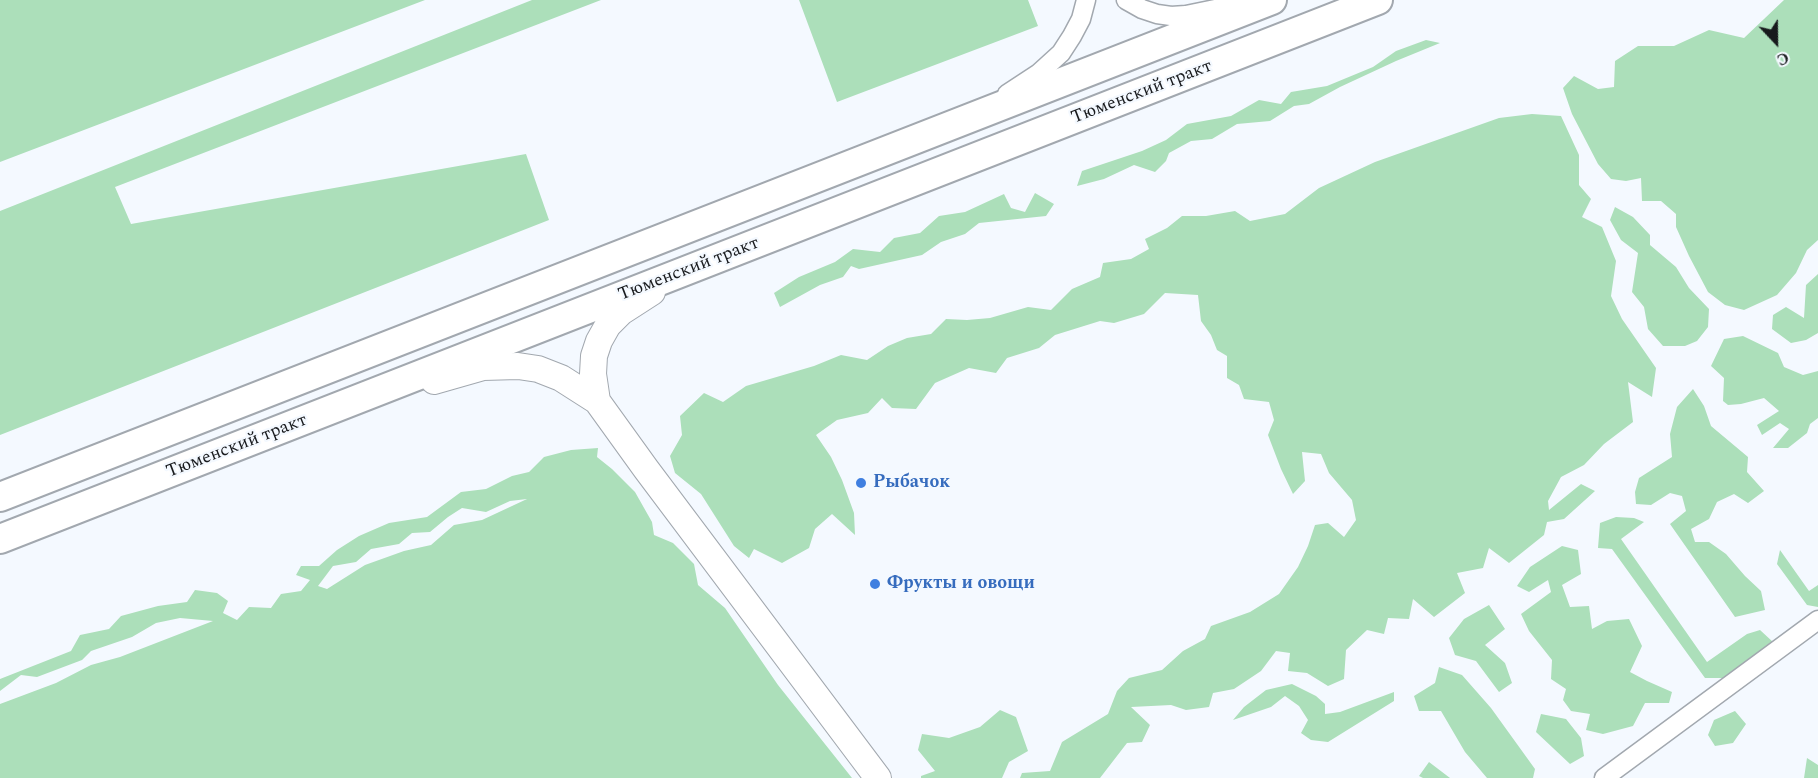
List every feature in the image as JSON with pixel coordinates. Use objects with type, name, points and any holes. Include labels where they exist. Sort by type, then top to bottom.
[{"type":"main road","points":[[0,497],[1272,0]]},
{"type":"main road","name":"Тюменский тракт","points":[[0,539],[1378,0]]},
{"type":"street","points":[[973,117],[1038,73],[1061,53],[1081,19],[1086,0]]},
{"type":"street","points":[[1126,0],[1142,9],[1171,16],[1258,0]]},
{"type":"street","points":[[597,401],[593,374],[594,356],[608,325],[621,312],[693,268]]},
{"type":"street","points":[[340,406],[483,367],[499,366],[538,369],[561,378],[597,401],[878,778]]},
{"type":"street","points":[[1604,778],[1818,620]]},
{"type":"green space","points":[[0,0],[425,0],[0,162]]},
{"type":"green space","points":[[532,0],[601,0],[115,187],[131,224],[526,154],[549,220],[0,435],[0,211]]},
{"type":"green space","points":[[799,0],[1028,0],[1038,26],[837,102]]},
{"type":"green space","points":[[1784,0],[1818,0],[1818,240],[1807,250],[1796,273],[1777,295],[1744,310],[1725,305],[1708,292],[1676,227],[1676,214],[1661,201],[1642,201],[1641,178],[1626,181],[1611,179],[1598,164],[1572,114],[1563,88],[1574,76],[1598,89],[1614,87],[1615,61],[1638,46],[1674,46],[1709,30],[1744,38]]},
{"type":"green space","points":[[1426,40],[1440,43],[1340,87],[1309,104],[1294,106],[1270,121],[1237,124],[1212,139],[1191,141],[1169,153],[1166,161],[1155,172],[1134,165],[1104,179],[1077,186],[1082,171],[1142,151],[1166,140],[1187,124],[1231,116],[1259,100],[1281,104],[1291,92],[1327,86],[1373,67],[1396,51]]},
{"type":"green space","points":[[1532,114],[1561,116],[1579,155],[1579,185],[1591,199],[1582,217],[1602,227],[1616,261],[1611,296],[1622,319],[1656,368],[1652,397],[1628,382],[1633,422],[1604,444],[1584,465],[1561,477],[1548,501],[1549,510],[1581,484],[1595,491],[1564,519],[1547,522],[1544,535],[1509,563],[1489,548],[1483,568],[1457,573],[1465,593],[1434,617],[1413,599],[1409,619],[1388,618],[1384,634],[1367,630],[1346,650],[1344,679],[1328,686],[1307,673],[1288,671],[1290,653],[1276,651],[1261,671],[1234,689],[1213,693],[1209,707],[1186,710],[1171,705],[1131,707],[1150,725],[1142,742],[1127,743],[1100,778],[1020,778],[1022,773],[1050,771],[1062,742],[1108,714],[1117,691],[1129,678],[1162,670],[1183,651],[1205,639],[1211,626],[1250,612],[1279,594],[1298,567],[1315,525],[1328,523],[1344,537],[1356,520],[1352,500],[1329,473],[1321,454],[1302,452],[1305,481],[1293,494],[1268,435],[1274,420],[1269,402],[1244,399],[1239,385],[1227,378],[1227,356],[1217,350],[1211,335],[1201,321],[1198,295],[1165,293],[1144,314],[1114,323],[1100,321],[1055,335],[1039,348],[1007,358],[996,373],[969,368],[935,383],[916,409],[892,408],[882,398],[868,413],[837,420],[816,435],[831,457],[842,480],[854,513],[855,535],[832,514],[815,529],[809,548],[782,563],[754,549],[749,558],[734,546],[701,494],[675,473],[670,456],[682,435],[680,416],[704,393],[723,402],[746,386],[814,366],[841,355],[867,360],[888,346],[907,338],[931,334],[946,319],[990,318],[1028,307],[1051,310],[1072,289],[1100,277],[1103,263],[1131,259],[1149,249],[1145,239],[1167,228],[1182,216],[1206,216],[1235,211],[1250,221],[1285,214],[1319,188],[1375,162],[1499,118]]},
{"type":"green space","points":[[1035,193],[1054,204],[1046,216],[979,223],[965,234],[941,242],[922,255],[859,269],[851,266],[843,277],[820,285],[780,307],[774,293],[799,277],[835,262],[853,249],[880,252],[894,238],[920,233],[939,216],[965,212],[1004,194],[1011,208],[1025,212]]},
{"type":"green space","points":[[1615,207],[1633,217],[1650,235],[1650,245],[1676,267],[1689,288],[1709,309],[1708,327],[1697,341],[1685,346],[1663,346],[1648,329],[1644,307],[1632,292],[1638,253],[1621,240],[1610,220]]},
{"type":"green space","points":[[1818,274],[1818,333],[1806,340],[1791,343],[1772,329],[1773,315],[1786,307],[1804,318],[1806,285]]},
{"type":"green space","points":[[1743,336],[1778,353],[1784,367],[1803,375],[1818,371],[1818,418],[1810,424],[1807,433],[1788,448],[1773,448],[1789,429],[1780,423],[1762,435],[1757,425],[1779,411],[1764,398],[1728,405],[1723,401],[1724,378],[1711,366],[1724,339]]},
{"type":"green space","points":[[1693,389],[1704,406],[1711,426],[1748,457],[1747,472],[1764,491],[1748,503],[1734,494],[1717,502],[1709,519],[1691,529],[1695,542],[1709,542],[1726,554],[1761,591],[1765,610],[1735,617],[1670,524],[1686,511],[1682,496],[1670,493],[1651,505],[1636,504],[1635,492],[1639,478],[1672,457],[1670,434],[1677,407]]},
{"type":"green space","points":[[598,448],[597,457],[635,492],[652,522],[654,535],[673,543],[694,564],[698,585],[725,608],[778,685],[852,778],[0,778],[0,704],[56,683],[91,665],[120,657],[213,621],[180,618],[156,623],[132,637],[91,651],[82,660],[37,677],[21,675],[0,691],[0,679],[71,651],[80,635],[109,629],[121,616],[158,606],[187,602],[195,590],[217,593],[228,601],[223,613],[237,620],[249,607],[271,608],[281,594],[301,591],[310,580],[296,575],[301,566],[319,566],[337,550],[359,536],[389,523],[427,517],[461,492],[486,489],[512,476],[529,472],[544,457],[571,450]],"holes":[[[527,499],[482,520],[454,525],[431,545],[404,551],[365,565],[327,589],[318,586],[333,566],[356,562],[371,549],[399,544],[412,533],[430,532],[462,508],[486,512],[510,501]]]},
{"type":"green space","points":[[1616,517],[1634,518],[1644,522],[1621,539],[1707,662],[1747,634],[1760,630],[1773,642],[1752,661],[1727,678],[1705,678],[1612,549],[1598,548],[1600,523]]},
{"type":"green space","points":[[1562,546],[1578,550],[1581,574],[1562,585],[1570,607],[1589,606],[1592,629],[1607,621],[1629,619],[1642,646],[1630,672],[1672,692],[1669,703],[1645,703],[1633,726],[1603,734],[1586,730],[1590,714],[1571,711],[1563,700],[1566,689],[1551,679],[1552,660],[1529,631],[1521,614],[1551,592],[1548,580],[1529,592],[1517,586],[1530,567]]},
{"type":"green space","points":[[1780,550],[1809,591],[1818,585],[1818,607],[1807,605],[1777,564]]},
{"type":"green space","points":[[1489,605],[1505,629],[1485,645],[1505,663],[1512,683],[1499,692],[1476,661],[1455,655],[1449,638],[1464,619]]},
{"type":"green space","points":[[1439,667],[1462,675],[1491,708],[1535,769],[1533,778],[1487,778],[1465,752],[1441,711],[1419,711],[1414,696],[1435,683]]},
{"type":"green space","points":[[1292,684],[1316,696],[1325,704],[1325,714],[1340,712],[1394,692],[1394,701],[1328,742],[1311,740],[1301,733],[1308,720],[1299,706],[1285,696],[1271,707],[1233,720],[1244,707],[1266,690]]},
{"type":"green space","points":[[1000,710],[1016,717],[1028,751],[1009,762],[1002,778],[921,778],[935,771],[918,750],[922,734],[949,738],[980,727]]},
{"type":"green space","points":[[1735,711],[1746,724],[1733,743],[1715,746],[1708,735],[1714,720]]},
{"type":"green space","points":[[1541,714],[1566,719],[1581,738],[1584,756],[1570,764],[1536,732]]},
{"type":"green space","points":[[1807,758],[1818,765],[1818,778],[1804,778]]},
{"type":"green space","points":[[1429,762],[1450,778],[1419,776]]},
{"type":"place","name":"Рыбачок","points":[[861,483]]},
{"type":"place","name":"Фрукты и овощи","points":[[875,584]]}]
